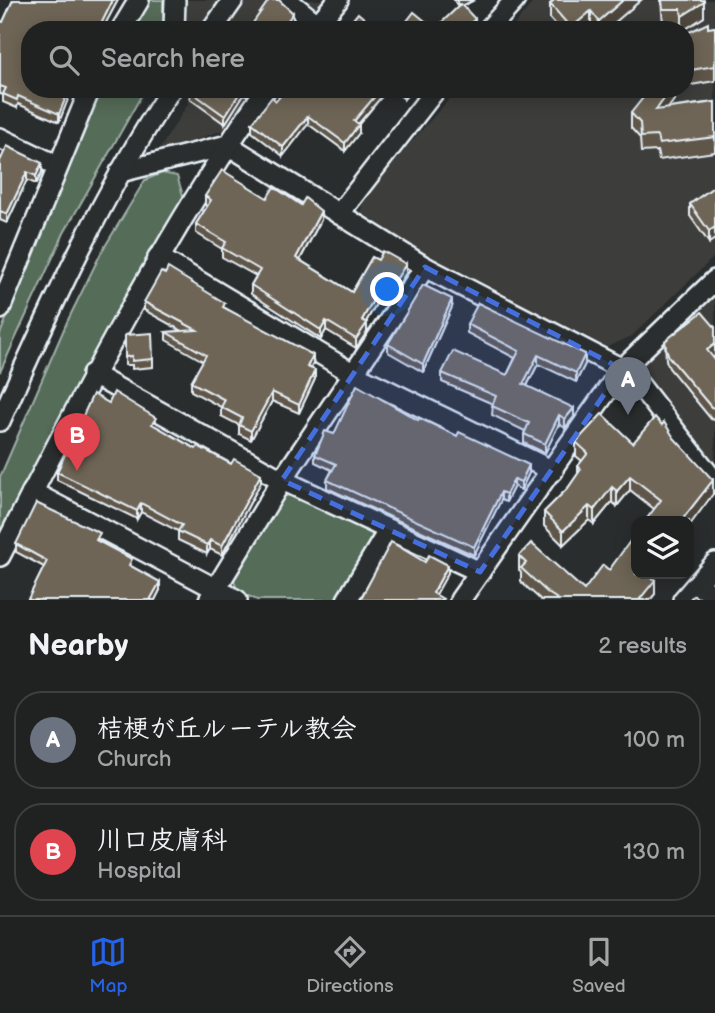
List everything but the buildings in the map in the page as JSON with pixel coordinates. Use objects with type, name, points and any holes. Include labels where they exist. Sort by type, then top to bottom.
[{"type":"street","points":[[126,21],[139,0]]},
{"type":"street","points":[[174,21],[175,0]]},
{"type":"street","points":[[218,21],[233,0]]},
{"type":"street","points":[[287,0],[309,21]]},
{"type":"street","points":[[320,21],[338,0]]},
{"type":"street","points":[[496,21],[515,0]]},
{"type":"street","points":[[0,309],[86,98]]},
{"type":"street","points":[[0,421],[81,242],[165,98]]},
{"type":"street","points":[[0,556],[92,374],[158,257],[260,98]]},
{"type":"street","points":[[339,214],[429,98]]},
{"type":"street","points":[[0,138],[58,166]]},
{"type":"street","points":[[120,172],[228,145],[425,267],[622,369],[638,383],[715,482]]},
{"type":"street","points":[[158,257],[354,374],[553,471]]},
{"type":"street","points":[[212,595],[282,480],[425,267]]},
{"type":"street","points":[[460,600],[622,369],[715,280]]},
{"type":"street","points":[[92,374],[282,480],[480,572]]},
{"type":"street","points":[[32,492],[212,595],[237,600]]},
{"type":"street","points":[[348,600],[388,531]]},
{"type":"street","points":[[683,600],[715,564]]},
{"type":"street","points":[[698,583],[715,598]]},
{"type":"highlighted area","points":[[425,267],[622,369],[480,572],[282,480]]},
{"type":"shaded area","points":[[185,0],[331,0],[313,21],[185,21]]},
{"type":"shaded area","points":[[535,0],[715,0],[715,256],[632,336],[607,347],[429,255],[362,213],[361,199],[450,98],[694,98],[694,21],[518,21]]},
{"type":"shaded area","points":[[188,98],[252,98],[229,128],[157,153],[188,104]]},
{"type":"shaded area","points":[[715,288],[715,472],[641,378],[640,364]]},
{"type":"green space","points":[[150,0],[163,0],[163,21],[137,21]]},
{"type":"green space","points":[[96,98],[140,98],[64,233],[0,372],[0,334]]},
{"type":"green space","points":[[162,173],[177,176],[185,202],[0,540],[0,477],[67,322],[101,253],[145,180]]},
{"type":"green space","points":[[294,495],[371,531],[375,543],[341,600],[257,600],[237,591],[233,576],[283,496]]},
{"type":"place","name":"桔梗が丘ルーテル教会","points":[[628,415]]},
{"type":"place","name":"川口皮膚科","points":[[77,471]]}]
